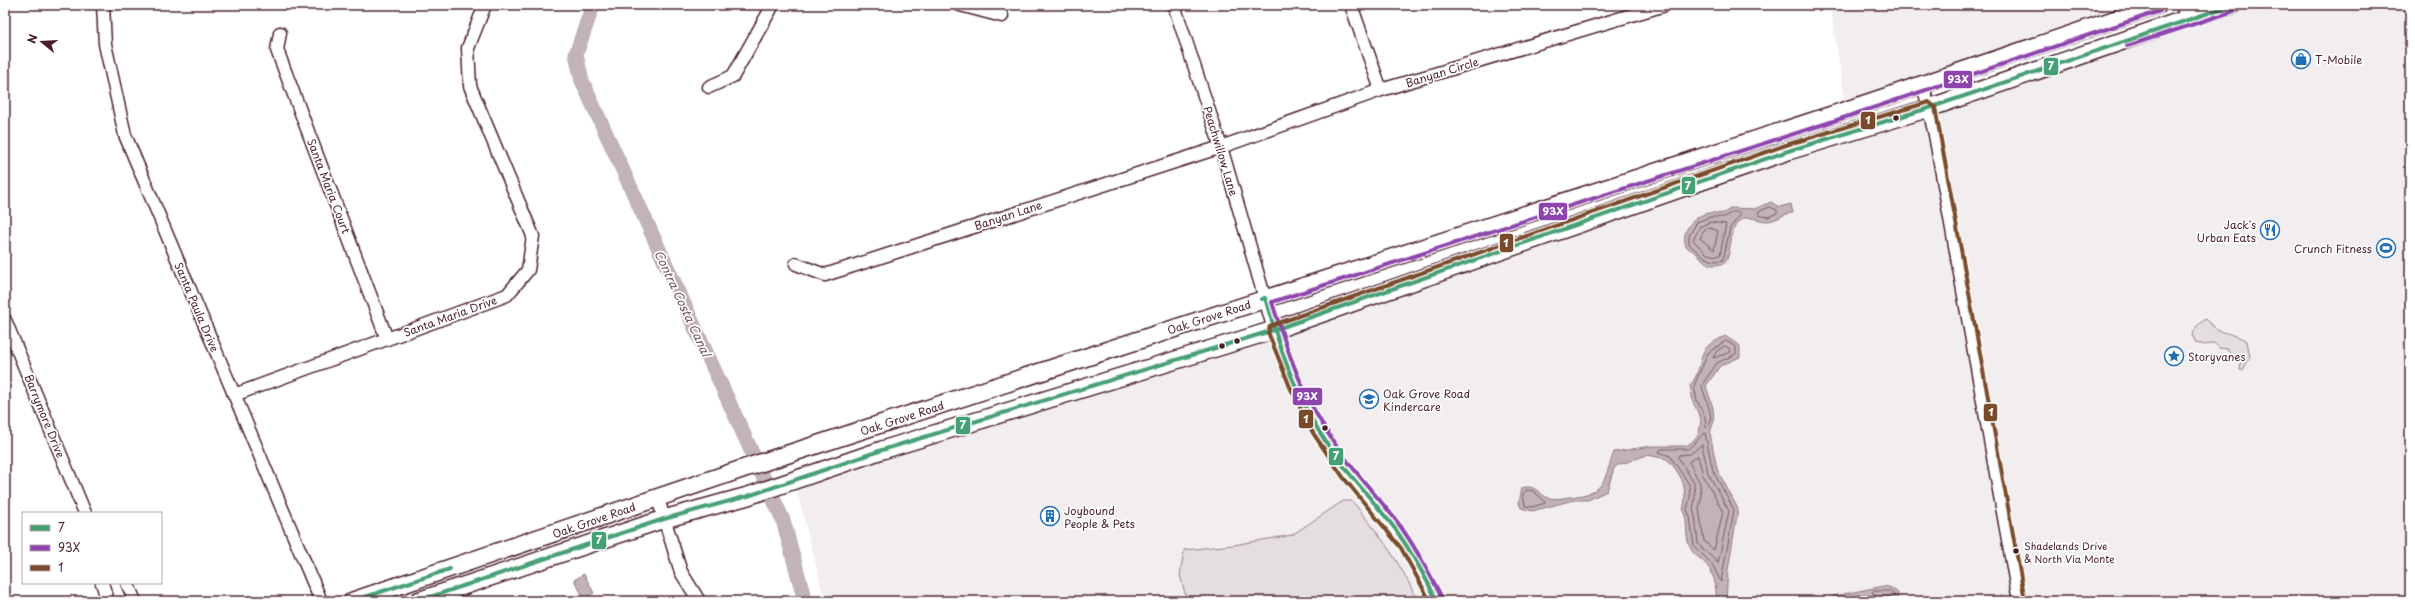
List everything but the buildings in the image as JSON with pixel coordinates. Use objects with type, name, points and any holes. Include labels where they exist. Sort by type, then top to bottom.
[{"type":"main road","name":"Oak Grove Road","points":[[353,601],[658,499],[742,469],[783,458],[1265,298],[1923,84],[2158,5]]},
{"type":"main road","name":"Oak Grove Road","points":[[418,601],[664,519],[756,493],[803,476],[1274,330],[1788,151],[1929,108],[2184,12],[2232,5]]},
{"type":"main road","points":[[803,476],[802,469],[806,465],[860,447],[869,436],[870,429]]},
{"type":"street","name":"Santa Paula Drive","points":[[103,5],[105,44],[125,135],[321,601]]},
{"type":"street","name":"Santa Maria Drive","points":[[234,395],[507,295],[528,270],[533,236],[470,86],[468,48],[485,5]]},
{"type":"street","points":[[709,86],[734,76],[773,5]]},
{"type":"street","points":[[960,5],[1002,16]]},
{"type":"street","name":"Peachwillow Lane","points":[[1174,5],[1221,147],[1274,330],[1296,385],[1318,430],[1348,473],[1406,545],[1438,601]]},
{"type":"street","points":[[1351,5],[1381,90]]},
{"type":"street","name":"Banyan Circle","points":[[1221,147],[1381,90],[1665,5]]},
{"type":"street","name":"Santa Maria Court","points":[[280,33],[276,50],[387,338]]},
{"type":"street","points":[[1923,84],[1929,108],[2019,601]]},
{"type":"street","name":"Banyan Lane","points":[[796,264],[825,275],[1221,147]]},
{"type":"street","name":"Barrymore Drive","points":[[5,320],[85,512]]},
{"type":"street","points":[[658,499],[681,572],[699,601]]},
{"type":"street","points":[[102,584],[108,601]]},
{"type":"street","points":[[127,584],[134,601]]},
{"type":"shaded area","points":[[1830,5],[2158,5],[1844,111],[1844,93]]},
{"type":"shaded area","points":[[2232,5],[2410,5],[2410,601],[825,601],[794,479],[1274,330]]},
{"type":"shaded area","points":[[2205,319],[2220,331],[2247,341],[2250,357],[2243,370],[2240,370],[2241,362],[2234,360],[2227,349],[2219,348],[2214,343],[2205,345],[2196,343],[2192,335],[2197,326]]},
{"type":"shaded area","points":[[1343,501],[1352,501],[1380,536],[1404,573],[1417,600],[1187,601],[1180,575],[1184,550],[1233,545],[1292,535]]},
{"type":"water","points":[[1771,202],[1779,207],[1791,204],[1793,213],[1786,214],[1771,221],[1749,218],[1740,220],[1736,224],[1725,263],[1715,265],[1709,264],[1686,246],[1685,235],[1687,230],[1693,221],[1698,217],[1710,213],[1724,213],[1731,208],[1754,209]]},
{"type":"water","points":[[1725,336],[1740,346],[1740,357],[1720,366],[1706,386],[1713,408],[1714,421],[1710,433],[1717,469],[1738,509],[1728,570],[1726,601],[1716,601],[1715,584],[1710,569],[1690,547],[1687,538],[1686,520],[1683,511],[1685,496],[1683,483],[1677,471],[1667,459],[1647,455],[1618,465],[1614,468],[1607,491],[1588,500],[1574,500],[1532,511],[1521,508],[1519,503],[1522,488],[1526,487],[1535,489],[1546,497],[1555,499],[1582,495],[1597,489],[1605,478],[1614,452],[1651,446],[1686,446],[1692,442],[1699,434],[1701,419],[1693,402],[1690,385],[1695,377],[1705,349],[1713,342]]},
{"type":"water","points":[[584,574],[594,593],[584,598],[574,580]]},
{"type":"water","points":[[1884,586],[1892,588],[1898,593],[1897,601],[1877,601],[1866,595],[1856,595],[1848,601],[1826,601],[1833,596]]},
{"type":"waterway","name":"Contra Costa Canal","points":[[593,5],[576,54],[582,81],[783,520],[805,601]]},
{"type":"transit line","name":"7","points":[[418,601],[664,519],[748,496],[882,450],[1274,330],[1788,151],[1929,108],[2232,5]]},
{"type":"transit line","name":"93X","points":[[1442,598],[1423,562],[1401,527],[1349,463],[1313,408],[1297,374],[1272,302],[1846,117],[2160,11]]},
{"type":"transit line","name":"93X","points":[[2127,46],[2234,11]]},
{"type":"transit line","name":"1","points":[[1430,601],[1401,548],[1343,477],[1313,433],[1290,387],[1268,332],[1270,326],[1786,145],[1929,102],[1935,107],[2025,600]]},
{"type":"transit line","name":"7","points":[[1262,299],[1265,298],[1290,374],[1307,411],[1328,445],[1344,467],[1396,530],[1418,565],[1437,601]]},
{"type":"transit line","name":"7","points":[[353,601],[450,569]]},
{"type":"place","name":"T-Mobile","points":[[2301,59]]},
{"type":"place","name":"Jack's Urban Eats","points":[[2270,230]]},
{"type":"place","name":"Crunch Fitness","points":[[2386,248]]},
{"type":"place","name":"Storyvanes","points":[[2174,356]]},
{"type":"place","name":"Oak Grove Road Kindercare","points":[[1369,399]]},
{"type":"place","name":"Joybound People & Pets","points":[[1050,516]]},
{"type":"place","name":"Shadelands Drive & North Via Monte","points":[[2016,551]]}]
